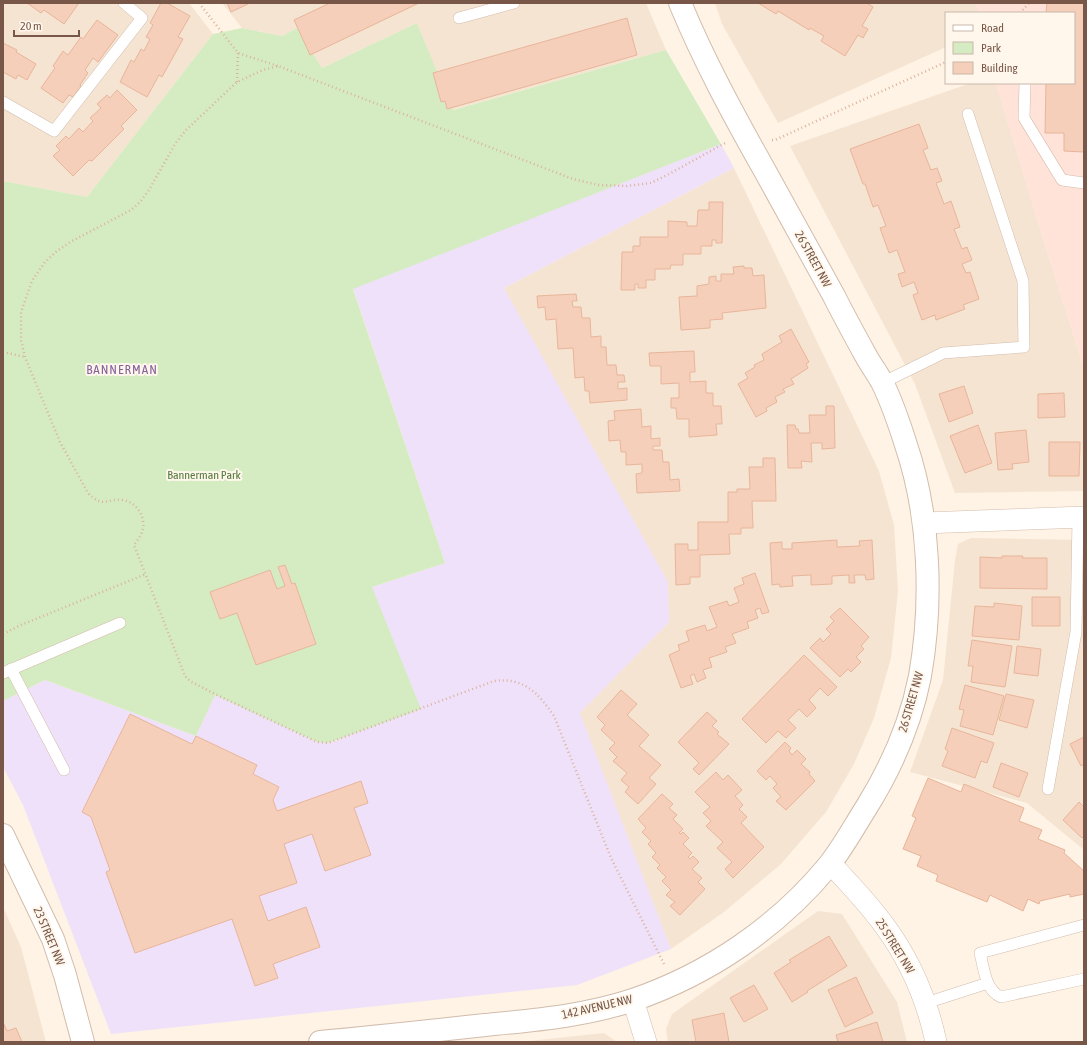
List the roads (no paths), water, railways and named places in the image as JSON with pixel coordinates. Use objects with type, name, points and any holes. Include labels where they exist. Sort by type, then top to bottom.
[{"type":"street","name":"26 STREET NW","points":[[680,3],[710,68],[749,142],[882,383],[905,442],[917,480],[924,523],[927,560],[925,636],[919,677],[910,712],[899,744],[874,795],[830,863]]},
{"type":"street","points":[[924,523],[1081,517]]},
{"type":"street","name":"23 STREET NW","points":[[3,835],[53,939],[65,975],[83,1042]]},
{"type":"street","name":"142 AVENUE NW","points":[[320,1042],[387,1039],[548,1018],[587,1012],[633,1000],[674,983],[731,953],[790,905],[830,863]]},
{"type":"street","name":"25 STREET NW","points":[[830,863],[885,926],[902,953],[926,1003],[936,1042]]},
{"type":"street","points":[[633,1000],[646,1042]]},
{"type":"lane","points":[[3,102],[54,131],[142,18],[124,3]]},
{"type":"lane","points":[[459,18],[514,3]]},
{"type":"lane","points":[[1025,84],[1024,118],[1062,180],[1084,182]]},
{"type":"lane","points":[[882,383],[943,353],[1024,347],[1023,281],[968,114]]},
{"type":"lane","points":[[1048,789],[1076,632],[1081,517]]},
{"type":"lane","points":[[64,770],[7,671],[120,623]]},
{"type":"lane","points":[[1084,925],[980,953],[988,983],[995,994],[1002,997],[1084,979]]},
{"type":"lane","points":[[926,1003],[988,983]]},
{"type":"district","name":"BANNERMAN","points":[[122,369]]},
{"type":"park label","name":"Bannerman Park","points":[[204,475]]}]
